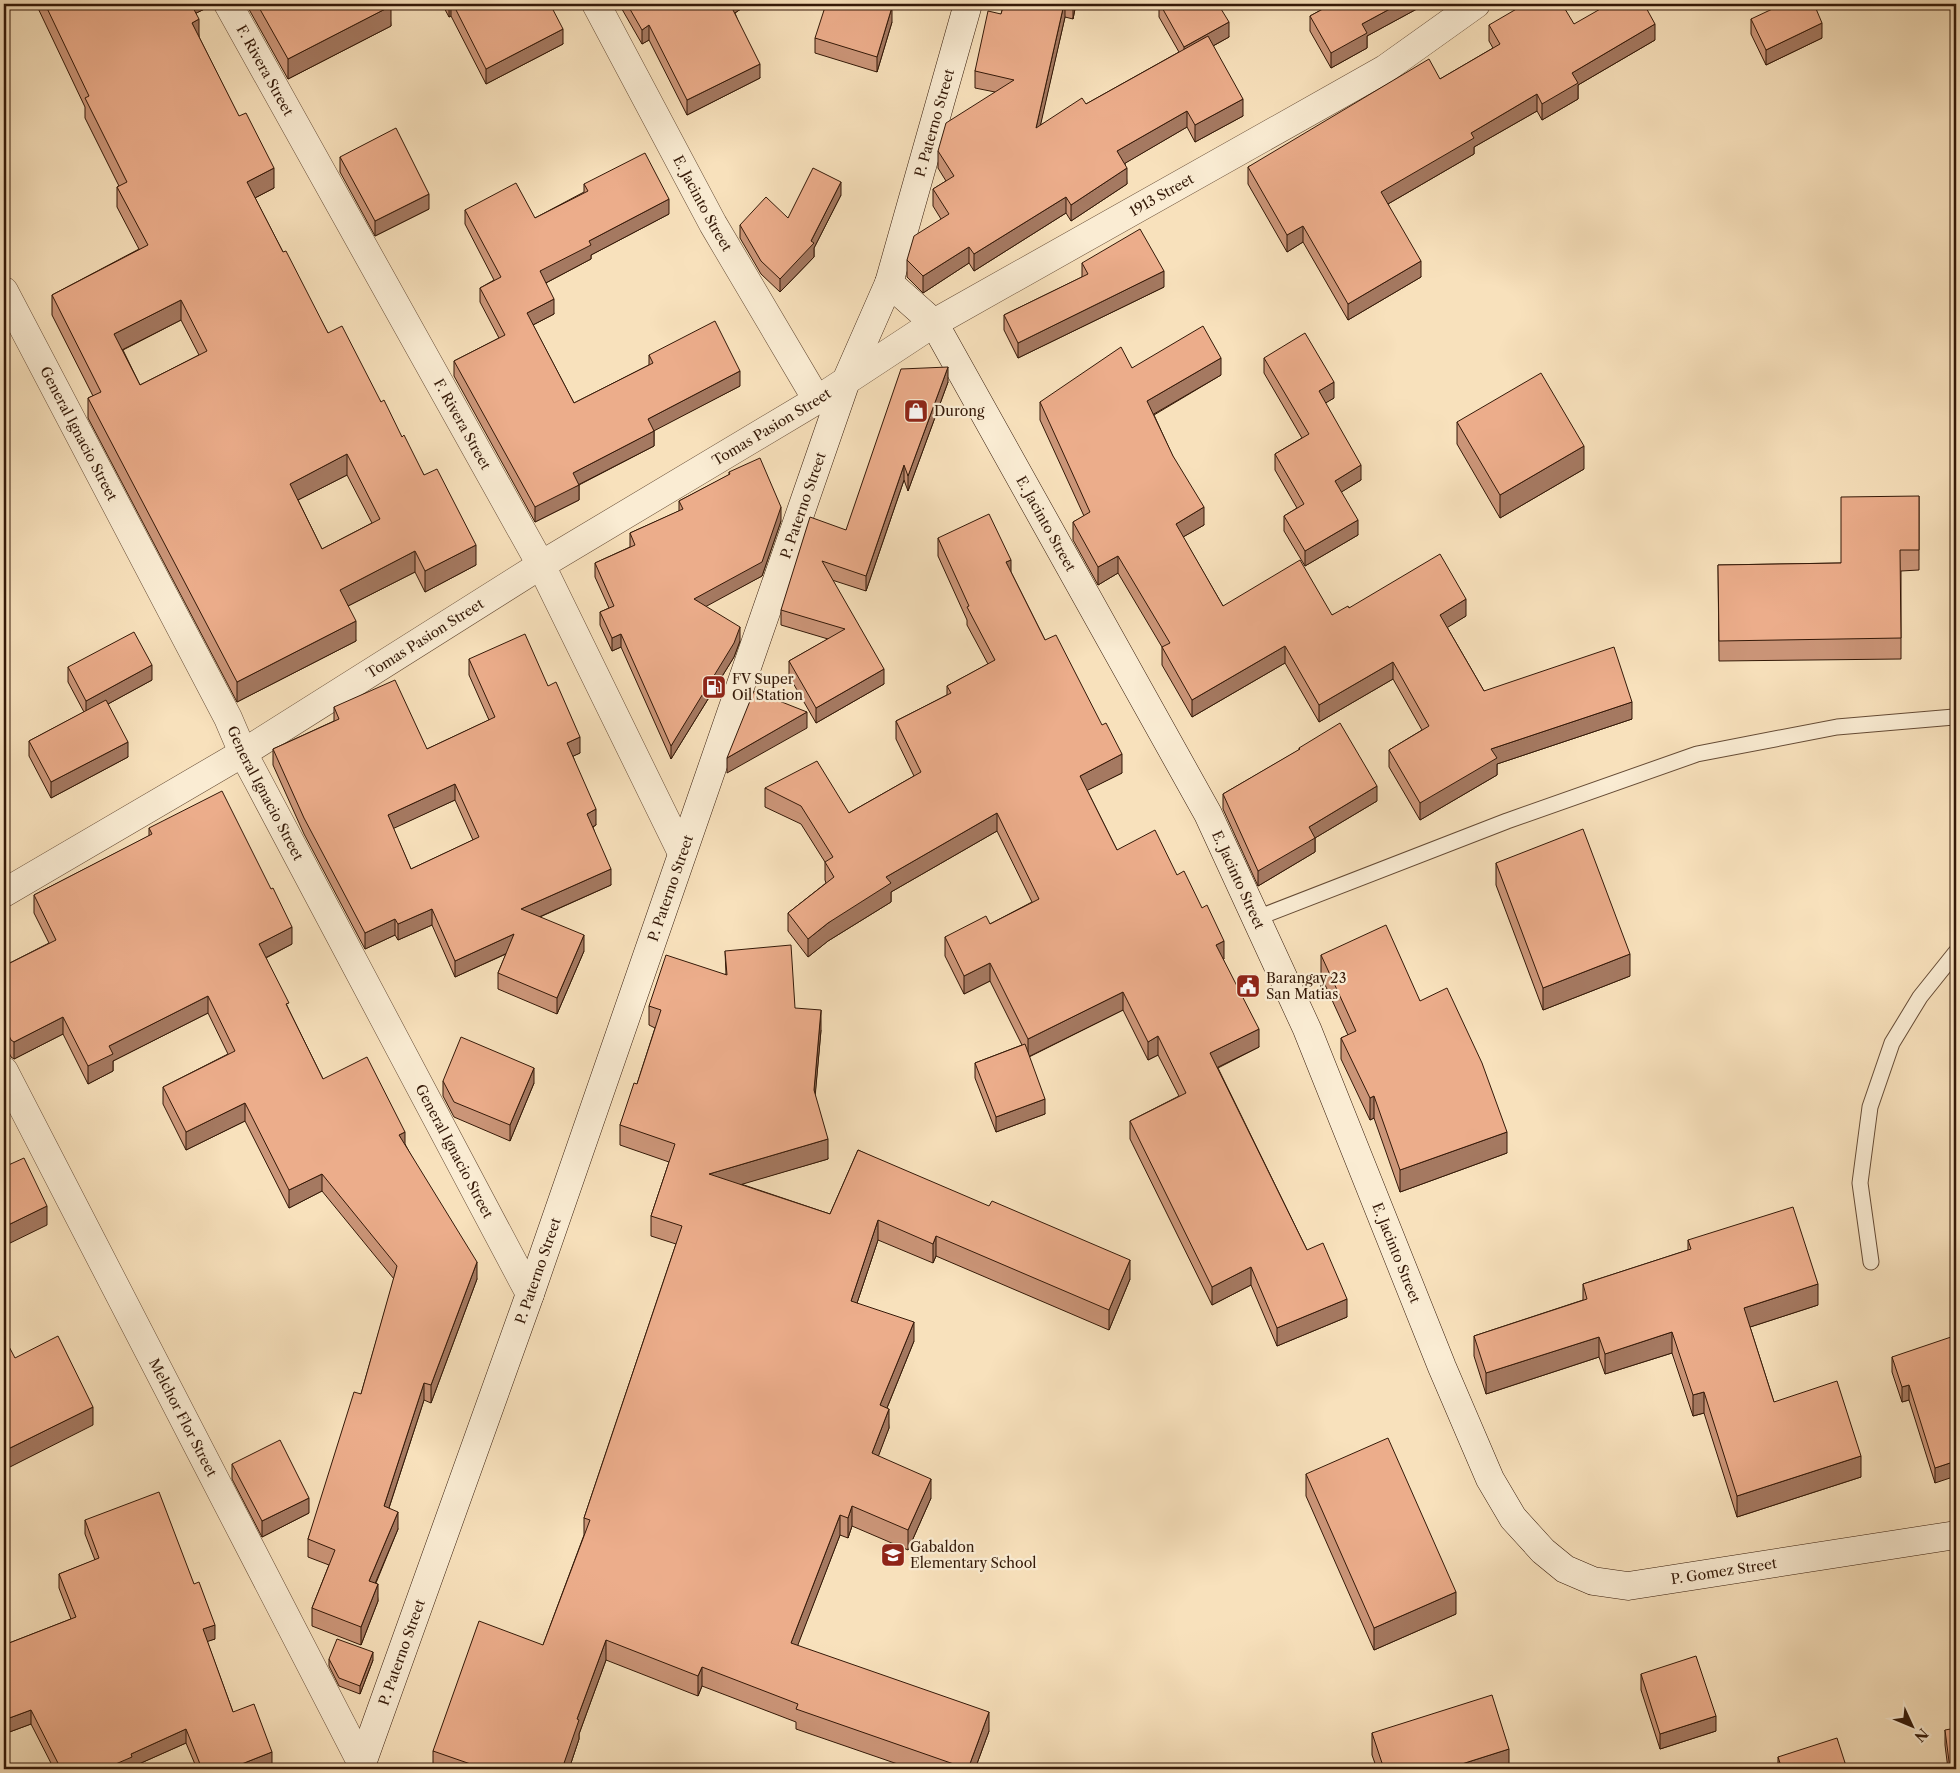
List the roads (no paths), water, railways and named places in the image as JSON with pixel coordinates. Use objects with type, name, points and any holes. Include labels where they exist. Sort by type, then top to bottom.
[{"type":"street","name":"F. Rivera Street","points":[[228,4],[541,566],[682,853]]},
{"type":"street","name":"E. Jacinto Street","points":[[596,4],[713,224],[817,400]]},
{"type":"street","name":"P. Paterno Street","points":[[361,1766],[530,1294],[846,381],[889,283],[968,4]]},
{"type":"street","name":"1913 Street","points":[[846,381],[934,323],[1385,69],[1476,4]]},
{"type":"street","name":"E. Jacinto Street","points":[[889,283],[934,323],[1208,814],[1307,1029],[1442,1367],[1490,1479],[1513,1518]]},
{"type":"street","name":"General Ignacio Street","points":[[4,291],[223,709],[243,753],[530,1294]]},
{"type":"street","name":"Tomas Pasion Street","points":[[4,893],[243,753],[541,566],[846,381]]},
{"type":"street","name":"Melchor Flor Street","points":[[4,1071],[361,1766]]},
{"type":"street","name":"P. Gomez Street","points":[[1513,1518],[1542,1551],[1565,1569],[1593,1581],[1628,1586],[1956,1535]]},
{"type":"lane","points":[[1257,918],[1506,821],[1697,754],[1837,727],[1954,717],[1956,719]]},
{"type":"lane","points":[[1872,1262],[1860,1183],[1870,1107],[1892,1043],[1920,997],[1956,952]]},
{"type":"place","name":"Durong","points":[[916,411]]},
{"type":"place","name":"FV Super Oil Station","points":[[714,687]]},
{"type":"place","name":"Barangay 23 San Matias","points":[[1248,986]]},
{"type":"place","name":"Gabaldon Elementary School","points":[[893,1555]]}]
